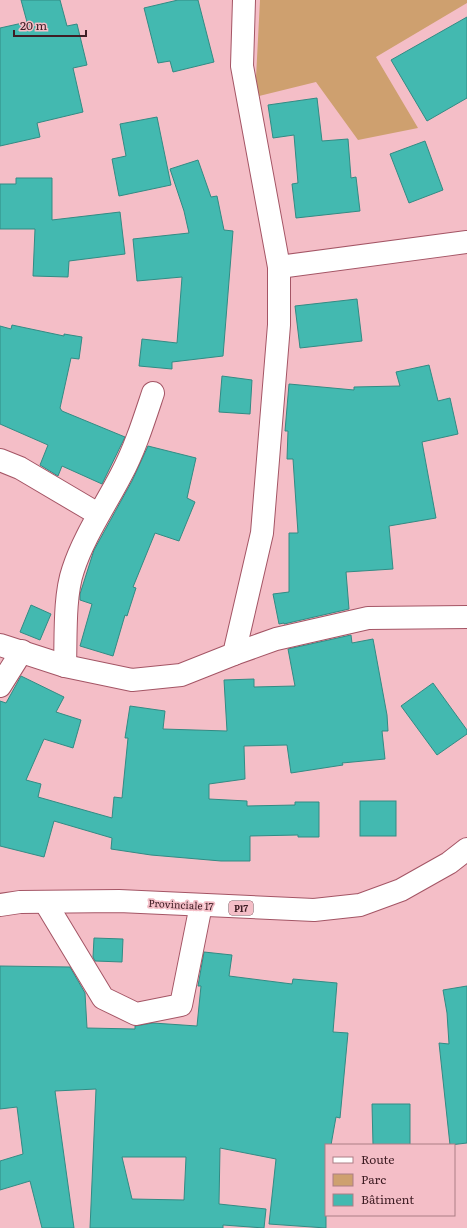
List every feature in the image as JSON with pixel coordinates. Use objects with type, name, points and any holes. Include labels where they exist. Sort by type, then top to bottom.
[{"type":"street","points":[[234,654],[262,533],[279,325],[279,267],[242,66],[244,0]]},
{"type":"street","points":[[279,267],[467,242]]},
{"type":"street","points":[[65,666],[67,607],[72,570],[98,514],[122,474],[141,428],[153,393]]},
{"type":"street","points":[[0,460],[20,468],[98,514]]},
{"type":"street","points":[[0,645],[65,666],[132,680],[181,675],[276,639],[368,618],[467,617]]},
{"type":"street","points":[[0,686],[22,651]]},
{"type":"street","name":"Provinciale 17","points":[[0,905],[45,902],[119,901],[314,910],[360,905],[401,890],[449,863],[467,849]]},
{"type":"street","points":[[45,902],[103,998],[136,1014],[181,1005],[201,905]]},
{"type":"green space","points":[[260,0],[467,0],[467,3],[376,57],[418,128],[358,140],[316,82],[255,97]]},
{"type":"building","points":[[21,0],[60,0],[67,26],[77,24],[87,65],[73,68],[83,112],[37,123],[40,137],[0,146],[0,28],[27,22]]},
{"type":"building","points":[[178,0],[198,0],[214,62],[173,72],[170,61],[158,63],[144,8]]},
{"type":"building","points":[[467,17],[467,98],[427,121],[391,60]]},
{"type":"building","points":[[317,98],[322,141],[348,139],[351,178],[356,177],[360,211],[296,218],[292,184],[298,183],[294,135],[273,138],[268,105]]},
{"type":"building","points":[[157,117],[171,185],[119,196],[112,159],[126,156],[120,124]]},
{"type":"building","points":[[425,141],[443,190],[409,203],[390,154]]},
{"type":"building","points":[[198,160],[211,197],[217,196],[224,230],[233,231],[223,356],[172,362],[172,369],[139,366],[142,339],[177,343],[182,277],[137,281],[133,239],[189,233],[184,211],[170,169]]},
{"type":"building","points":[[16,178],[52,178],[52,220],[120,212],[125,254],[69,261],[68,277],[33,276],[35,229],[0,229],[0,184],[16,184]]},
{"type":"building","points":[[357,299],[362,341],[300,348],[295,306]]},
{"type":"building","points":[[12,325],[64,336],[64,334],[82,337],[79,359],[71,358],[60,408],[62,411],[125,437],[102,484],[62,466],[58,476],[40,465],[48,445],[0,424],[0,326],[11,329]]},
{"type":"building","points":[[429,365],[438,401],[450,398],[458,434],[422,442],[436,518],[389,526],[393,569],[346,572],[349,609],[279,624],[273,594],[289,592],[289,533],[298,533],[293,459],[287,459],[288,431],[285,431],[289,384],[354,390],[354,387],[400,386],[396,372]]},
{"type":"building","points":[[222,376],[252,380],[250,414],[219,412]]},
{"type":"building","points":[[148,446],[196,458],[187,498],[195,502],[179,541],[155,533],[133,587],[136,588],[127,616],[125,615],[113,656],[80,646],[92,604],[80,600],[80,594],[94,550],[132,481]]},
{"type":"building","points":[[31,605],[51,614],[40,640],[20,632]]},
{"type":"building","points":[[351,635],[352,643],[373,639],[387,715],[388,731],[382,731],[385,759],[342,763],[343,765],[291,773],[287,745],[244,746],[245,779],[209,784],[209,799],[247,801],[247,806],[295,805],[295,802],[319,802],[319,837],[298,837],[298,835],[250,836],[250,861],[221,861],[151,855],[111,849],[112,838],[54,821],[44,857],[0,846],[0,701],[6,703],[21,676],[64,697],[56,712],[81,720],[73,748],[44,739],[26,780],[41,784],[38,797],[112,818],[114,797],[122,798],[128,738],[125,738],[130,706],[165,711],[163,729],[227,731],[224,680],[254,679],[254,687],[295,686],[288,649]]},
{"type":"building","points":[[433,683],[467,730],[467,734],[437,755],[401,706]]},
{"type":"building","points":[[360,801],[396,801],[396,836],[360,836]]},
{"type":"building","points":[[94,938],[123,939],[122,962],[95,961],[93,957]]},
{"type":"building","points":[[204,952],[232,955],[229,976],[292,984],[293,979],[337,983],[333,1032],[348,1033],[340,1118],[336,1117],[331,1144],[325,1144],[326,1228],[269,1224],[276,1159],[220,1148],[219,1204],[266,1209],[264,1228],[223,1225],[223,1228],[90,1228],[96,1089],[55,1091],[74,1228],[42,1228],[30,1181],[0,1190],[0,1161],[23,1154],[17,1107],[0,1109],[0,966],[70,967],[85,993],[87,1028],[135,1029],[135,1026],[153,1023],[197,1026],[201,986],[198,986]],"holes":[[[122,1157],[186,1157],[184,1200],[132,1199]]]},
{"type":"building","points":[[467,986],[467,1143],[455,1144],[450,1144],[439,1043],[449,1044],[447,1013],[443,990]]},
{"type":"building","points":[[372,1104],[410,1104],[410,1144],[373,1144]]}]
